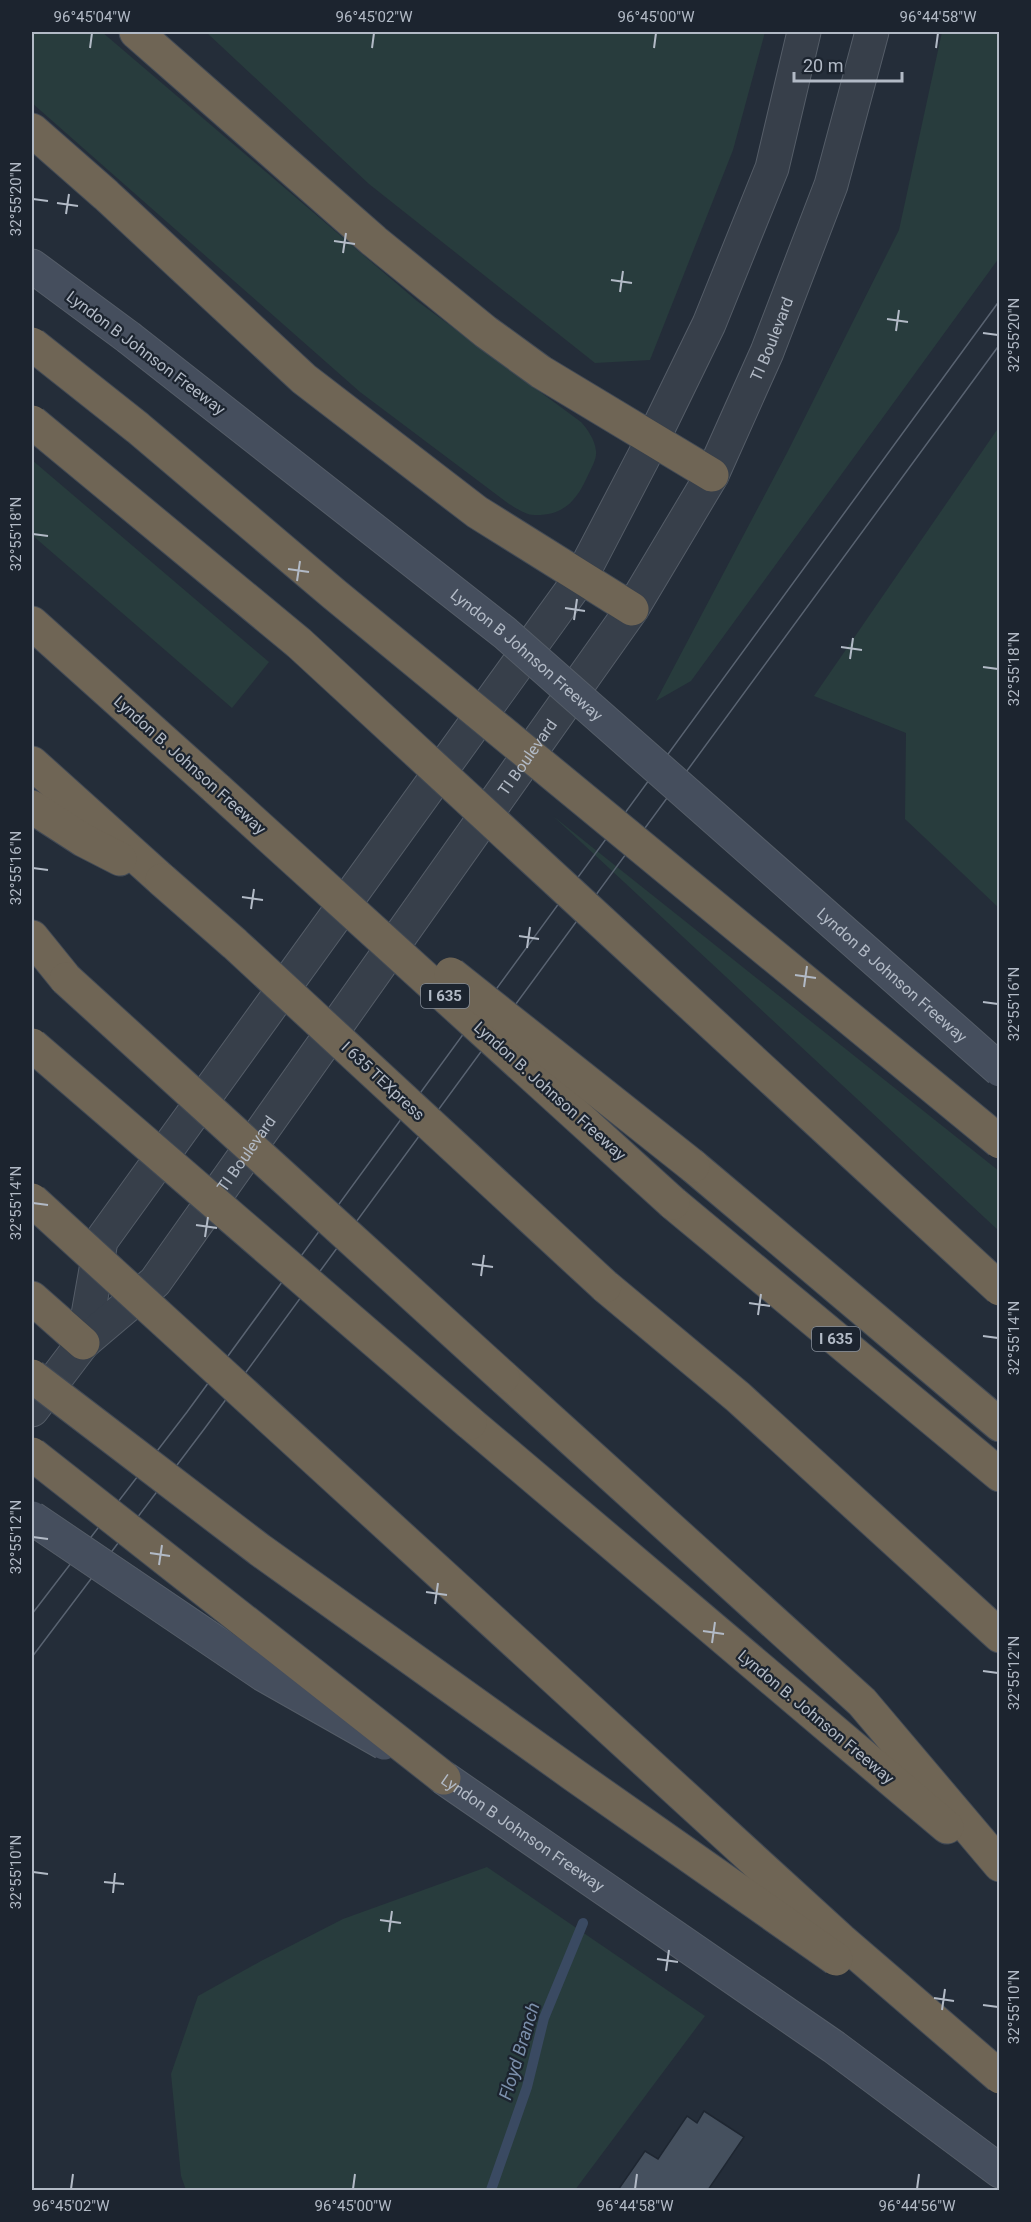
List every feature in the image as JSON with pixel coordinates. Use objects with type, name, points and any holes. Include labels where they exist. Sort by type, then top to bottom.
[{"type":"highway","points":[[136,32],[426,285],[542,372],[712,475]]},
{"type":"highway","points":[[32,130],[106,195],[304,379],[477,512],[632,609]]},
{"type":"highway","points":[[32,344],[138,428],[352,609],[999,1142]]},
{"type":"highway","points":[[32,422],[299,643],[999,1289]]},
{"type":"highway","name":"Lyndon B. Johnson Freeway","points":[[32,623],[673,1203],[999,1476]]},
{"type":"highway","name":"I 635 TEXpress","points":[[32,763],[235,944],[605,1286],[738,1396],[999,1636]]},
{"type":"highway","points":[[217,789],[693,1166],[999,1425]]},
{"type":"highway","points":[[32,807],[83,840],[162,880]]},
{"type":"highway","points":[[32,937],[66,979],[862,1702],[999,1865]]},
{"type":"highway","name":"Lyndon B. Johnson Freeway","points":[[32,1045],[470,1423],[999,1872]]},
{"type":"highway","points":[[32,1200],[823,1924],[999,2076]]},
{"type":"highway","points":[[32,1298],[83,1343]]},
{"type":"highway","points":[[32,1376],[260,1550],[999,2076]]},
{"type":"highway","points":[[32,1454],[444,1778]]},
{"type":"main road","name":"Lyndon B Johnson Freeway","points":[[32,266],[128,337],[505,633],[999,1070]]},
{"type":"main road","name":"Lyndon B Johnson Freeway","points":[[32,1518],[264,1675],[444,1778],[834,2047],[999,2171]]},
{"type":"street","name":"TI Boulevard","points":[[83,1343],[101,1241],[581,577],[653,439],[709,324],[772,168],[804,32]]},
{"type":"street","name":"TI Boulevard","points":[[32,1410],[83,1343],[155,1281],[632,609],[712,475],[767,352],[831,185],[872,32]]},
{"type":"green space","points":[[32,32],[102,32],[417,301],[581,422],[593,439],[596,454],[592,468],[575,498],[563,509],[545,515],[528,514],[521,511],[360,392],[32,103]]},
{"type":"green space","points":[[206,32],[765,32],[733,150],[650,360],[595,363],[369,184]]},
{"type":"green space","points":[[942,32],[999,32],[999,258],[691,681],[656,701],[788,451],[899,230]]},
{"type":"green space","points":[[999,427],[999,908],[905,819],[906,733],[814,696]]},
{"type":"green space","points":[[32,460],[269,662],[232,708],[32,535]]},
{"type":"green space","points":[[553,816],[999,1171],[999,1231]]},
{"type":"green space","points":[[487,1867],[705,2016],[575,2190],[186,2190],[181,2176],[171,2074],[198,1996],[343,1919]]},
{"type":"building","points":[[704,2111],[744,2137],[708,2190],[618,2190],[645,2151],[658,2159],[687,2116],[697,2123]]},
{"type":"waterway","name":"Floyd Branch","points":[[491,2190],[527,2087],[544,2018],[583,1923]]},
{"type":"tram line","points":[[32,1614],[187,1412],[1000,300]]},
{"type":"tram line","points":[[32,1657],[205,1428],[1000,344]]}]
